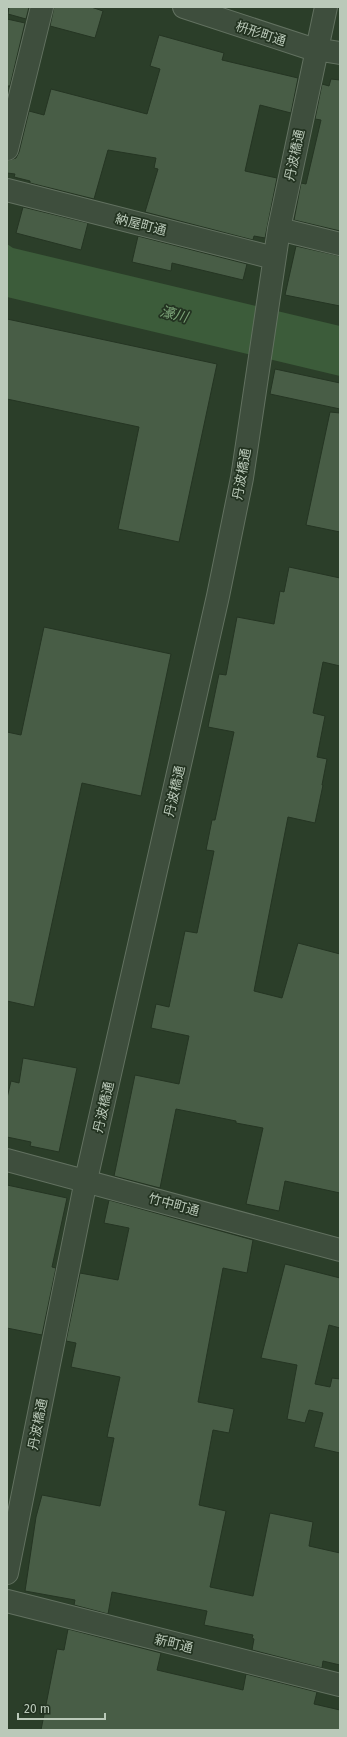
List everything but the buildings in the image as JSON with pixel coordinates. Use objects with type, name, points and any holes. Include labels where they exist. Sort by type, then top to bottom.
[{"type":"street","points":[[7,149],[42,7]]},
{"type":"street","name":"枡形町通","points":[[184,7],[316,49],[340,53]]},
{"type":"street","name":"丹波橋通","points":[[7,1573],[86,1180],[119,1040],[218,596],[242,478],[279,229],[326,7]]},
{"type":"street","name":"納屋町通","points":[[7,190],[274,258]]},
{"type":"street","points":[[279,229],[340,244]]},
{"type":"street","name":"竹中町通","points":[[7,1160],[86,1180],[340,1250]]},
{"type":"street","name":"新町通","points":[[7,1601],[340,1685]]},
{"type":"water","name":"濠川","points":[[7,244],[13,248],[340,326],[340,376],[7,297]]}]
